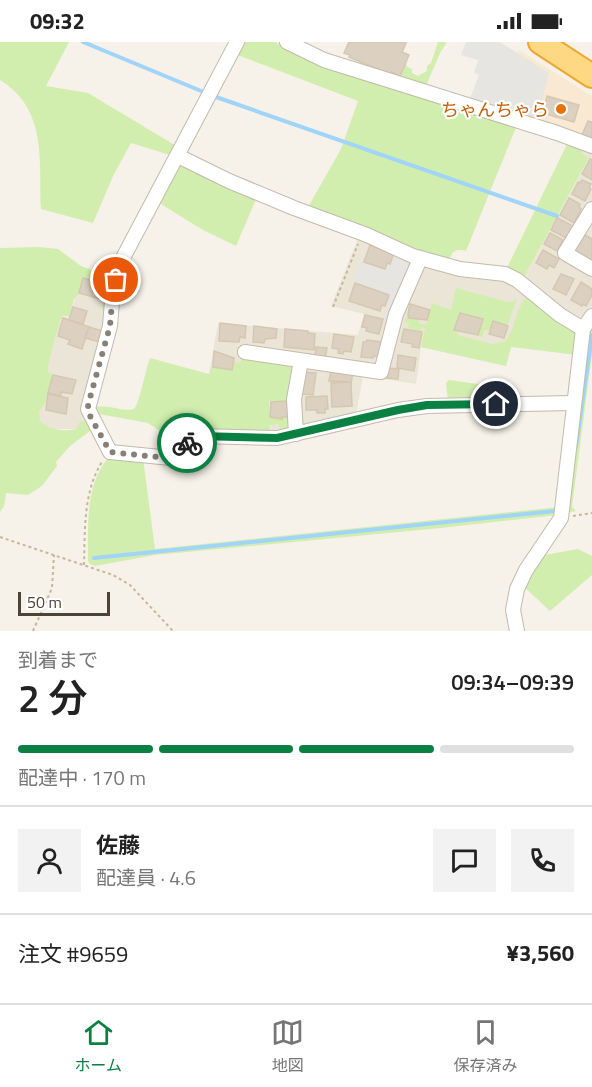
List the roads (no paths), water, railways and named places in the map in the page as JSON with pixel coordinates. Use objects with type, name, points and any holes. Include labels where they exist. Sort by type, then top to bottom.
[{"type":"highway","points":[[540,42],[592,76]]},
{"type":"street","points":[[237,42],[146,212],[124,256],[113,290],[110,326],[88,409],[110,452],[167,458],[174,456],[198,436],[277,438],[427,405],[574,403]]},
{"type":"street","points":[[287,42],[334,64],[526,123],[592,146]]},
{"type":"street","points":[[178,156],[229,181],[420,259],[460,269],[505,273],[560,315],[583,328]]},
{"type":"street","points":[[592,209],[565,253],[592,269]]},
{"type":"street","points":[[245,352],[381,372],[396,314],[420,259]]},
{"type":"street","points":[[517,631],[513,610],[517,589],[526,570],[561,518],[583,328],[592,316]]},
{"type":"street","points":[[296,434],[294,399],[301,361]]},
{"type":"waterway","points":[[83,42],[206,93]]},
{"type":"waterway","points":[[216,97],[557,216]]},
{"type":"waterway","points":[[576,447],[592,335]]},
{"type":"waterway","points":[[94,558],[555,511]]},
{"type":"place","name":"ちゃんちゃら","points":[[561,109]]}]
